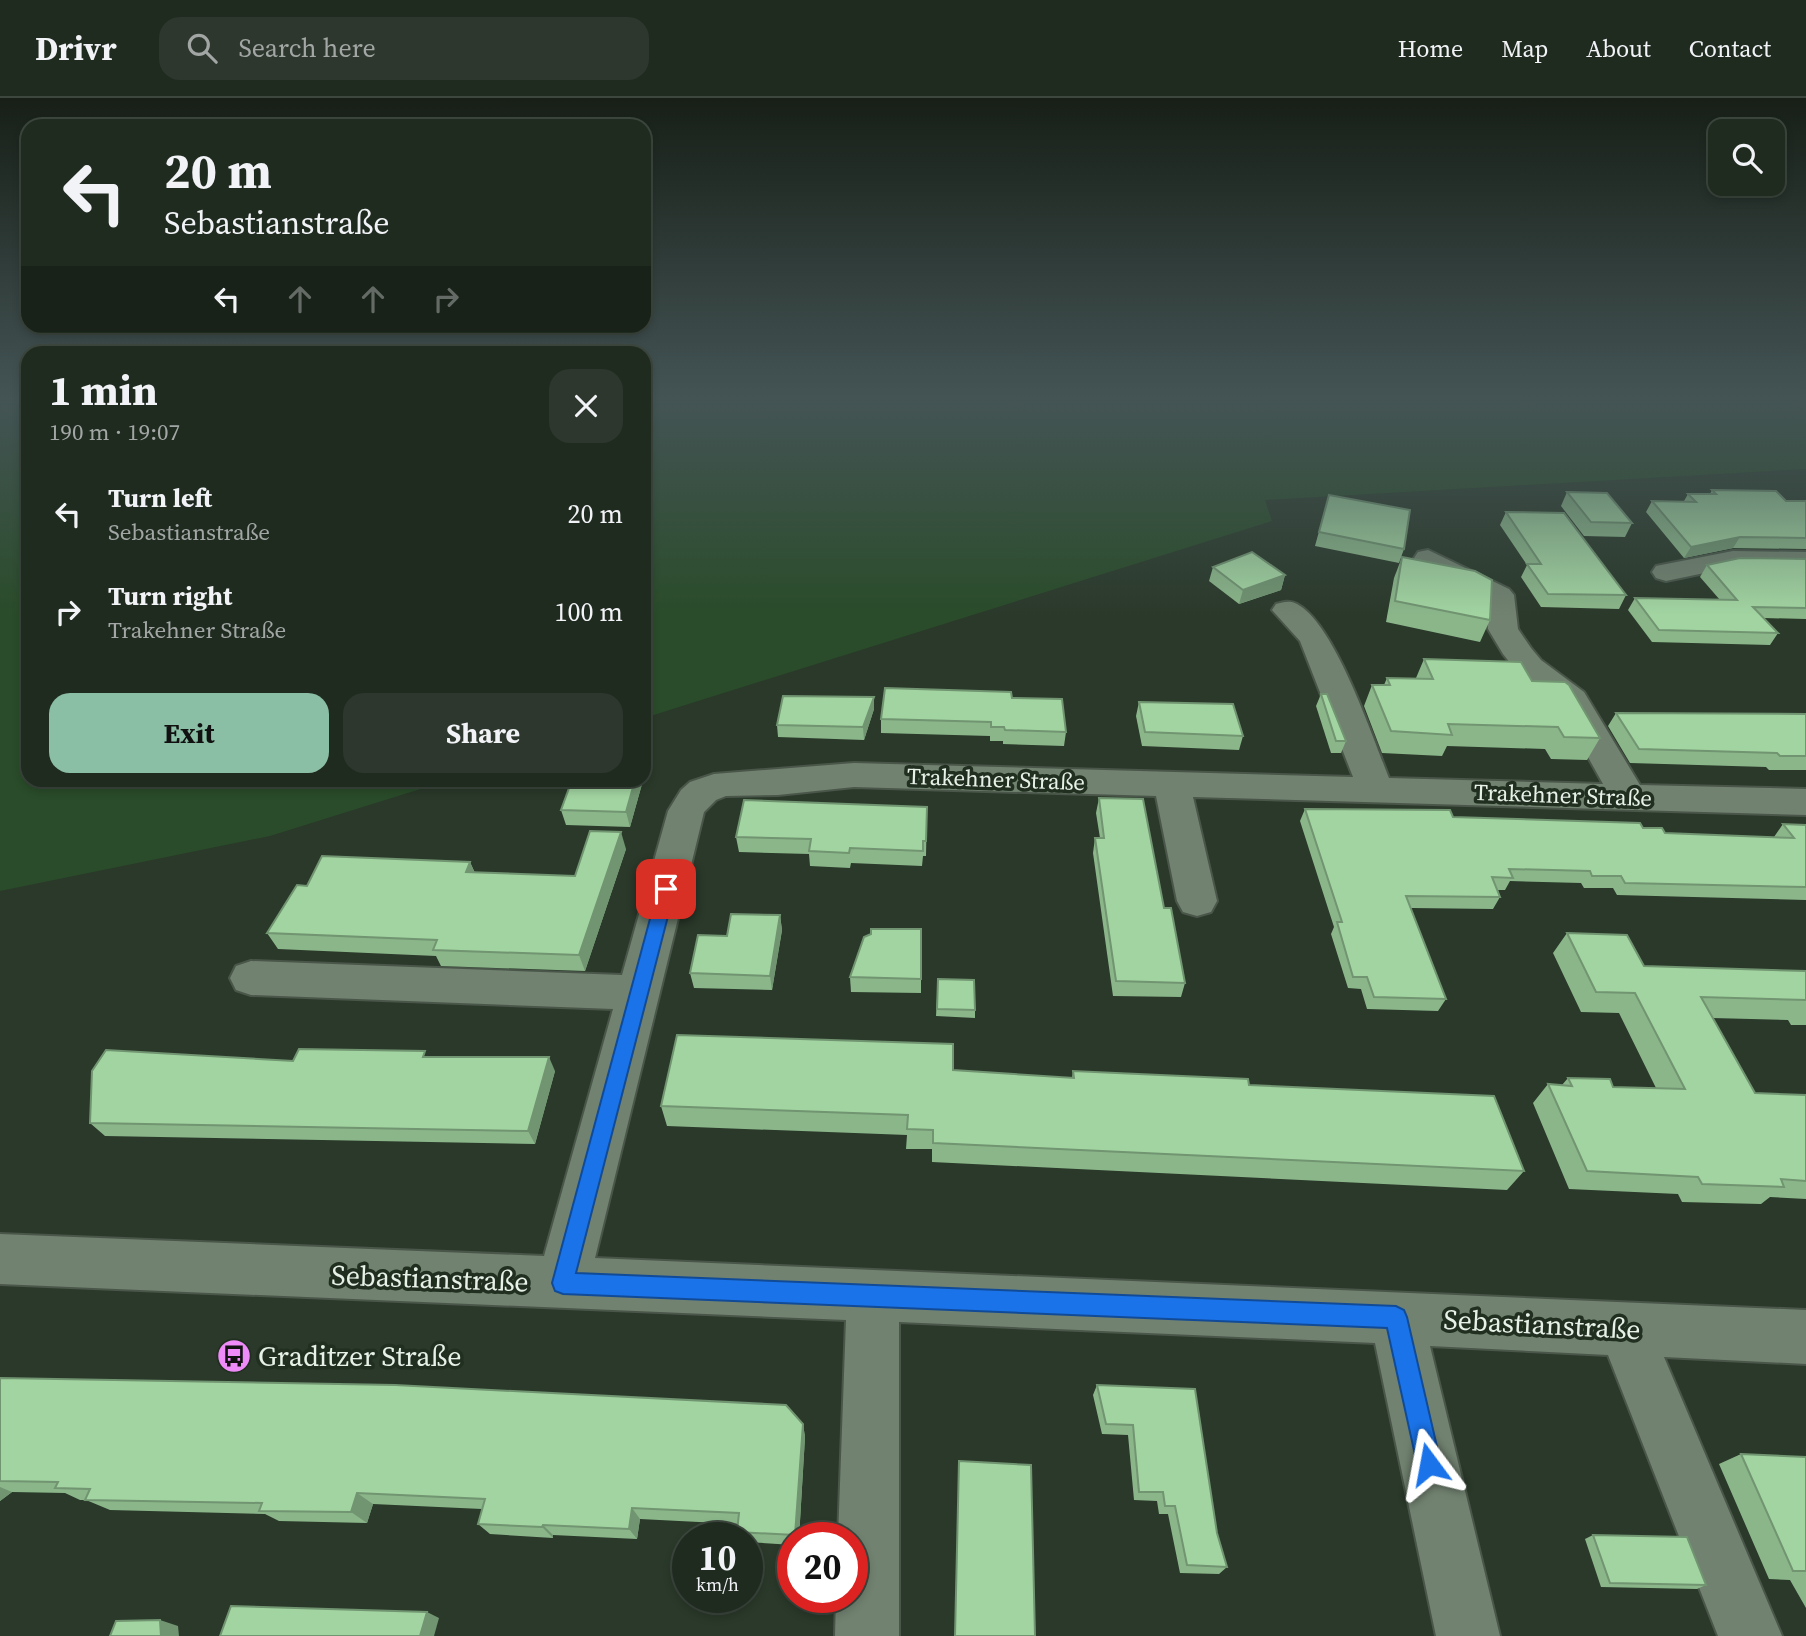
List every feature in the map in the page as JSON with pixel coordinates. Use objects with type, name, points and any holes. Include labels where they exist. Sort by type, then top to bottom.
[{"type":"street","points":[[1428,558],[1499,595],[1503,629],[1519,654],[1530,667],[1572,699],[1629,797]]},
{"type":"street","points":[[1666,572],[1733,559],[1806,560]]},
{"type":"street","points":[[1287,610],[1314,638],[1376,790]]},
{"type":"street","name":"Trakehner Straße","points":[[563,1283],[687,811],[698,793],[710,787],[740,781],[774,783],[853,775],[1806,802]]},
{"type":"street","points":[[1172,784],[1197,901]]},
{"type":"street","points":[[251,978],[639,993]]},
{"type":"street","name":"Sebastianstraße","points":[[7,1268],[563,1283],[1806,1336]]},
{"type":"street","points":[[867,1636],[873,1296]]},
{"type":"street","points":[[1396,1317],[1468,1636]]},
{"type":"street","points":[[1625,1328],[1750,1636]]},
{"type":"green space","points":[[0,473],[21,473],[21,787],[427,787],[270,836],[0,891]]},
{"type":"green space","points":[[651,473],[1740,473],[1265,500],[1272,521],[651,716]]},
{"type":"building","points":[[1712,490],[1776,491],[1786,501],[1806,501],[1806,538],[1740,537],[1691,547],[1652,501],[1696,502],[1688,494],[1716,494]]},
{"type":"building","points":[[1567,492],[1607,493],[1632,523],[1591,522]]},
{"type":"building","points":[[1329,495],[1410,510],[1404,549],[1319,532]]},
{"type":"building","points":[[1506,512],[1564,513],[1626,595],[1548,594],[1527,564],[1541,564]]},
{"type":"building","points":[[1252,552],[1285,575],[1243,590],[1213,567]]},
{"type":"building","points":[[1402,557],[1475,571],[1492,580],[1490,620],[1395,601]]},
{"type":"building","points":[[1740,558],[1806,559],[1806,608],[1753,607],[1778,633],[1659,630],[1635,598],[1737,600],[1707,565]]},
{"type":"building","points":[[1424,659],[1521,662],[1532,681],[1565,682],[1569,685],[1600,738],[1564,737],[1558,727],[1448,724],[1452,735],[1391,731],[1372,685],[1390,685],[1387,678],[1433,679]]},
{"type":"building","points":[[885,688],[1011,692],[1012,698],[1062,699],[1066,732],[1005,730],[1004,727],[991,727],[991,722],[881,719]]},
{"type":"building","points":[[1321,694],[1327,694],[1346,741],[1336,741]]},
{"type":"building","points":[[783,696],[874,697],[863,727],[777,725]]},
{"type":"building","points":[[1139,702],[1233,704],[1243,736],[1145,732]]},
{"type":"building","points":[[1616,713],[1806,714],[1806,756],[1639,749]]},
{"type":"building","points":[[569,787],[633,787],[626,812],[561,810]]},
{"type":"building","points":[[1099,798],[1143,799],[1164,908],[1171,908],[1185,983],[1116,981],[1095,838],[1104,838]]},
{"type":"building","points":[[744,800],[927,807],[926,841],[923,841],[923,851],[850,848],[849,853],[809,851],[811,839],[736,837]]},
{"type":"building","points":[[1305,809],[1450,810],[1453,817],[1640,823],[1643,828],[1662,828],[1665,833],[1794,838],[1783,824],[1806,825],[1806,887],[1625,883],[1621,876],[1592,876],[1590,871],[1509,869],[1513,878],[1492,877],[1500,897],[1406,896],[1446,999],[1374,997],[1367,977],[1353,977],[1337,922],[1342,922]]},
{"type":"building","points":[[590,831],[621,832],[579,955],[433,950],[437,940],[267,933],[297,885],[307,886],[322,856],[470,862],[466,872],[575,876]]},
{"type":"building","points":[[731,914],[780,915],[770,976],[690,973],[698,935],[727,936]]},
{"type":"building","points":[[871,929],[921,929],[921,979],[850,977],[864,937],[871,934]]},
{"type":"building","points":[[1567,933],[1627,935],[1644,966],[1806,971],[1806,1000],[1701,997],[1755,1093],[1806,1095],[1806,1181],[1781,1179],[1784,1187],[1702,1184],[1698,1177],[1587,1171],[1548,1084],[1572,1086],[1568,1078],[1610,1079],[1613,1087],[1685,1089],[1635,993],[1596,992]]},
{"type":"building","points":[[938,979],[974,980],[975,1010],[937,1009]]},
{"type":"building","points":[[677,1035],[953,1044],[953,1070],[1074,1078],[1073,1071],[1248,1079],[1249,1085],[1494,1096],[1524,1171],[933,1143],[933,1130],[907,1129],[908,1115],[661,1106]]},
{"type":"building","points":[[299,1049],[425,1051],[423,1057],[549,1057],[528,1131],[90,1123],[92,1071],[106,1050],[293,1061]]},
{"type":"building","points":[[0,1378],[395,1385],[786,1405],[803,1424],[796,1522],[777,1522],[777,1534],[763,1533],[763,1522],[738,1522],[739,1513],[632,1508],[629,1529],[542,1527],[478,1524],[485,1499],[357,1493],[351,1512],[259,1511],[262,1503],[85,1500],[90,1489],[55,1488],[58,1482],[0,1481]]},
{"type":"building","points":[[1097,1385],[1195,1389],[1217,1533],[1227,1567],[1187,1565],[1175,1506],[1165,1506],[1163,1492],[1139,1492],[1133,1425],[1106,1424]]},
{"type":"building","points":[[1741,1454],[1806,1457],[1806,1571],[1793,1571]]},
{"type":"building","points":[[959,1461],[1031,1465],[1035,1636],[955,1636]]},
{"type":"building","points":[[1593,1535],[1687,1537],[1706,1585],[1610,1583]]},
{"type":"building","points":[[231,1606],[427,1612],[420,1636],[220,1636]]},
{"type":"building","points":[[160,1620],[161,1636],[110,1636],[116,1621]]},
{"type":"place","name":"Graditzer Straße","points":[[234,1356]]},
{"type":"route","points":[[666,889],[563,1283],[1396,1317],[1429,1464]]}]
